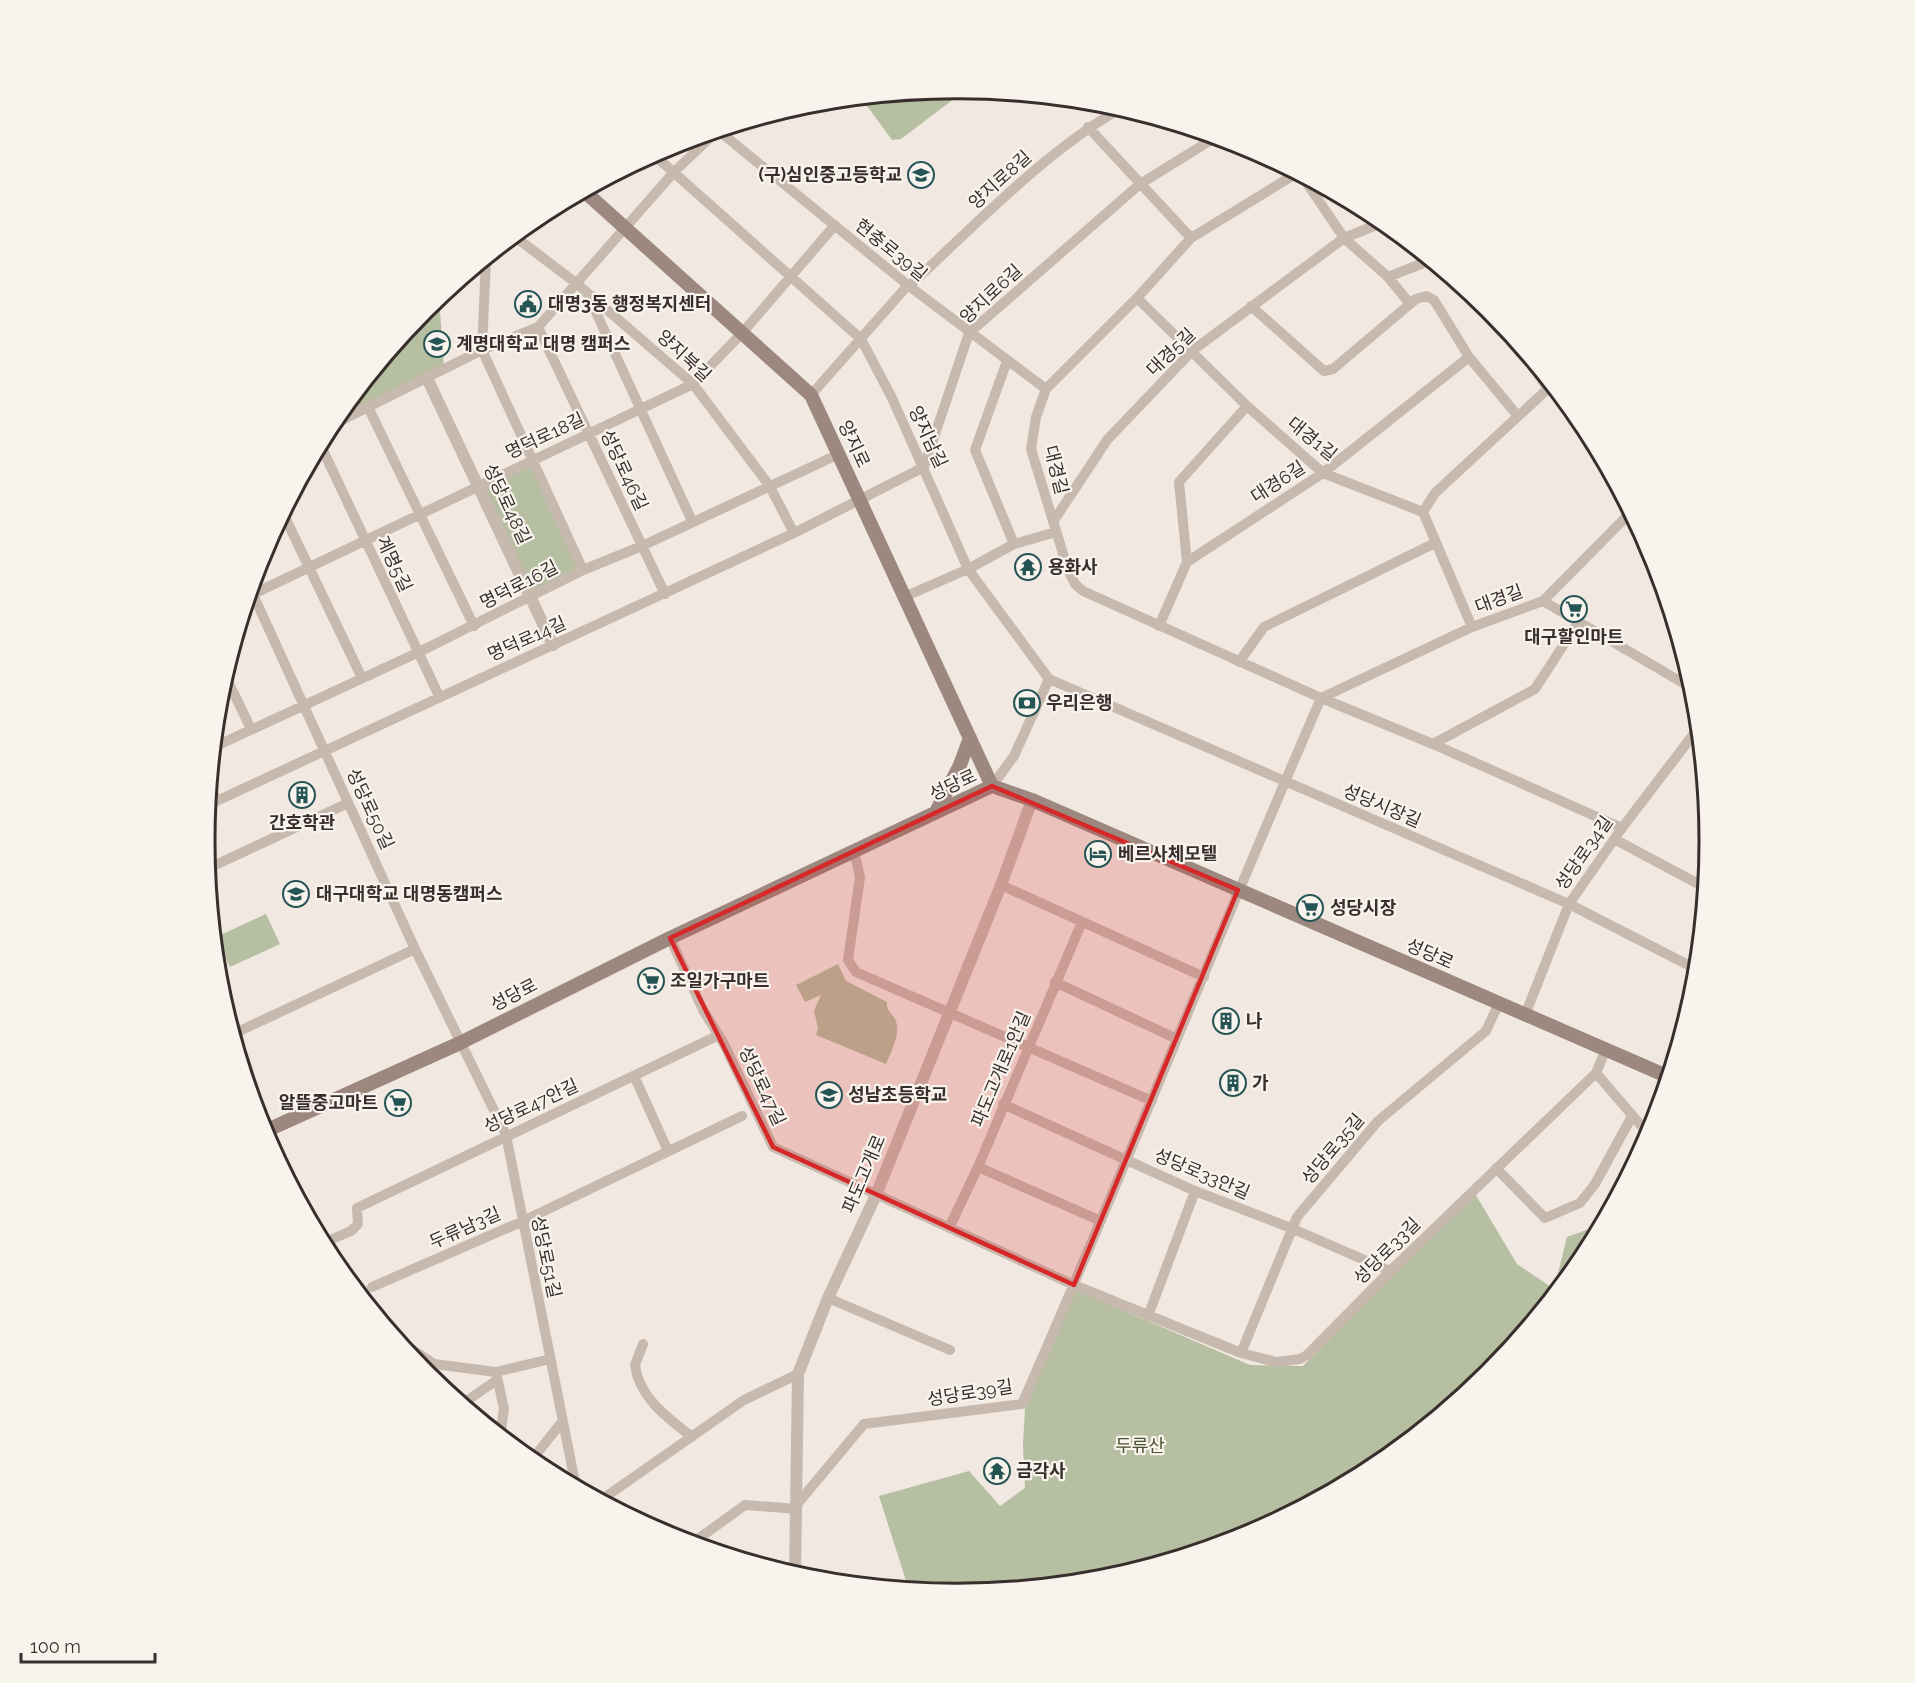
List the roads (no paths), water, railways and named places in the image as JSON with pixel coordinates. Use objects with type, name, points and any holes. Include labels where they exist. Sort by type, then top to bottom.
[{"type":"main road","name":"양지로","points":[[590,196],[811,394],[992,786]]},
{"type":"main road","points":[[936,812],[960,765],[970,738]]},
{"type":"main road","name":"성당로","points":[[273,1128],[460,1042],[670,938],[992,786],[1032,800],[1663,1074]]},
{"type":"street","name":"양지로8길","points":[[811,394],[909,286],[1051,157],[1088,127],[1109,115]]},
{"type":"street","points":[[1088,127],[1191,238]]},
{"type":"street","name":"현충로39길","points":[[725,136],[909,286],[1046,389]]},
{"type":"street","name":"양지로6길","points":[[924,467],[969,333],[1140,184],[1207,142]]},
{"type":"street","points":[[349,417],[482,350],[538,327],[674,172],[704,144]]},
{"type":"street","name":"양지남길","points":[[661,161],[861,339],[924,467],[968,569],[1049,679]]},
{"type":"street","name":"대경길","points":[[1289,178],[1191,238],[1137,298],[1046,389],[1036,417],[1031,449],[1068,570],[1075,584],[1083,591],[1321,698],[1472,627],[1544,600],[1625,518]]},
{"type":"street","points":[[1310,189],[1344,238],[1388,277],[1410,304]]},
{"type":"street","name":"명덕로18길","points":[[259,589],[693,384],[743,332],[835,225]]},
{"type":"street","name":"대경5길","points":[[1054,527],[1107,440],[1192,351],[1344,238],[1373,226]]},
{"type":"street","name":"양지북길","points":[[521,241],[576,283],[693,384],[769,485],[794,533]]},
{"type":"street","points":[[1388,277],[1423,263]]},
{"type":"street","points":[[486,268],[482,350],[583,570]]},
{"type":"street","points":[[586,292],[692,521]]},
{"type":"street","points":[[1251,306],[1324,371],[1333,369],[1410,304],[1426,296],[1434,300],[1469,357],[1517,415]]},
{"type":"street","name":"대경1길","points":[[1137,298],[1247,406],[1323,473],[1423,512]]},
{"type":"street","name":"성당로46길","points":[[538,327],[665,594]]},
{"type":"street","name":"대경6길","points":[[1186,562],[1323,473],[1469,357]]},
{"type":"street","points":[[1007,361],[975,450],[1014,544]]},
{"type":"street","name":"성당로48길","points":[[427,378],[554,645]]},
{"type":"street","points":[[1472,627],[1423,512],[1435,493],[1547,389]]},
{"type":"street","points":[[1159,626],[1186,562],[1179,482],[1247,406]]},
{"type":"street","points":[[368,407],[474,626]]},
{"type":"street","name":"계명5길","points":[[324,454],[439,696]]},
{"type":"street","name":"명덕로16길","points":[[221,743],[474,626],[583,570],[642,546],[839,454]]},
{"type":"street","points":[[860,500],[924,467]]},
{"type":"street","name":"명덕로14길","points":[[217,801],[325,753],[439,696],[665,594],[860,500]]},
{"type":"street","points":[[288,523],[362,678]]},
{"type":"street","points":[[904,597],[1054,527]]},
{"type":"street","points":[[1239,662],[1264,627],[1435,543]]},
{"type":"street","points":[[1544,600],[1683,683]]},
{"type":"street","name":"성당로50길","points":[[255,601],[305,704],[325,753],[460,1042]]},
{"type":"street","points":[[1433,744],[1535,689],[1579,621]]},
{"type":"street","points":[[992,786],[1014,756],[1049,679]]},
{"type":"street","name":"성당시장길","points":[[1049,679],[1569,904],[1689,966]]},
{"type":"street","points":[[231,688],[251,729]]},
{"type":"street","points":[[1238,890],[1321,698],[1433,744],[1622,828]]},
{"type":"street","name":"성당로34길","points":[[1525,1015],[1569,904],[1622,828],[1692,736]]},
{"type":"street","name":"파도고개로","points":[[795,1566],[798,1374],[828,1298],[876,1195],[1001,885],[1032,800]]},
{"type":"street","points":[[216,865],[348,803]]},
{"type":"street","points":[[1614,839],[1698,884]]},
{"type":"street","points":[[854,851],[860,877],[848,960],[850,966],[869,980],[1028,1045],[1152,1101]]},
{"type":"street","points":[[1001,885],[1204,977]]},
{"type":"street","name":"성당로39길","points":[[798,1506],[864,1424],[1022,1404],[1128,1161],[1238,890]]},
{"type":"street","name":"파도고개로1안길","points":[[949,1228],[978,1167],[1082,922]]},
{"type":"street","name":"성당로47길","points":[[670,938],[703,1010],[719,1035],[772,1147],[876,1195]]},
{"type":"street","points":[[239,1031],[415,949]]},
{"type":"street","points":[[1055,982],[1177,1038]]},
{"type":"street","name":"성당로35길","points":[[1241,1353],[1297,1217],[1378,1121],[1485,1032],[1499,1004]]},
{"type":"street","name":"성당로47안길","points":[[330,1239],[358,1224],[357,1208],[506,1136],[634,1078],[719,1035]]},
{"type":"street","name":"성당로51길","points":[[460,1042],[506,1136],[521,1222],[574,1477]]},
{"type":"street","name":"성당로33길","points":[[876,1195],[1074,1285],[1241,1353],[1276,1362],[1299,1359],[1316,1346],[1390,1271],[1596,1073],[1606,1049]]},
{"type":"street","points":[[1596,1073],[1642,1127]]},
{"type":"street","points":[[634,1078],[669,1151]]},
{"type":"street","points":[[749,1099],[742,1116],[759,1118]]},
{"type":"street","name":"성당로33안길","points":[[1003,1104],[1195,1191],[1291,1228],[1390,1271]]},
{"type":"street","name":"두류남3길","points":[[372,1287],[521,1222],[742,1116]]},
{"type":"street","points":[[1496,1168],[1545,1218],[1580,1203],[1595,1184],[1632,1116]]},
{"type":"street","points":[[978,1167],[1101,1221]]},
{"type":"street","points":[[1148,1316],[1195,1191]]},
{"type":"street","points":[[828,1298],[950,1350]]},
{"type":"street","points":[[643,1344],[635,1365],[646,1395],[692,1437]]},
{"type":"street","points":[[422,1356],[434,1364],[496,1376]]},
{"type":"street","points":[[467,1400],[496,1376],[549,1359]]},
{"type":"street","points":[[607,1496],[744,1400],[798,1374]]},
{"type":"street","points":[[496,1376],[504,1409],[501,1428]]},
{"type":"street","points":[[537,1453],[561,1422]]},
{"type":"street","points":[[700,1538],[745,1505],[798,1506]]},
{"type":"place","name":"(구)심인중고등학교","points":[[921,175]]},
{"type":"place","name":"대명3동 행정복지센터","points":[[528,304]]},
{"type":"place","name":"계명대학교 대명 캠퍼스","points":[[437,344]]},
{"type":"place","name":"용화사","points":[[1028,567]]},
{"type":"place","name":"대구할인마트","points":[[1574,609]]},
{"type":"place","name":"우리은행","points":[[1027,703]]},
{"type":"place","name":"간호학관","points":[[302,795]]},
{"type":"place","name":"베르사체모텔","points":[[1098,854]]},
{"type":"place","name":"대구대학교 대명동캠퍼스","points":[[296,894]]},
{"type":"place","name":"성당시장","points":[[1310,908]]},
{"type":"place","name":"조일가구마트","points":[[651,981]]},
{"type":"place","name":"나","points":[[1226,1021]]},
{"type":"place","name":"가","points":[[1233,1083]]},
{"type":"place","name":"성남초등학교","points":[[829,1095]]},
{"type":"place","name":"알뜰중고마트","points":[[398,1103]]},
{"type":"place","name":"금각사","points":[[997,1471]]},
{"type":"park label","name":"두류산","points":[[1140,1446]]}]
